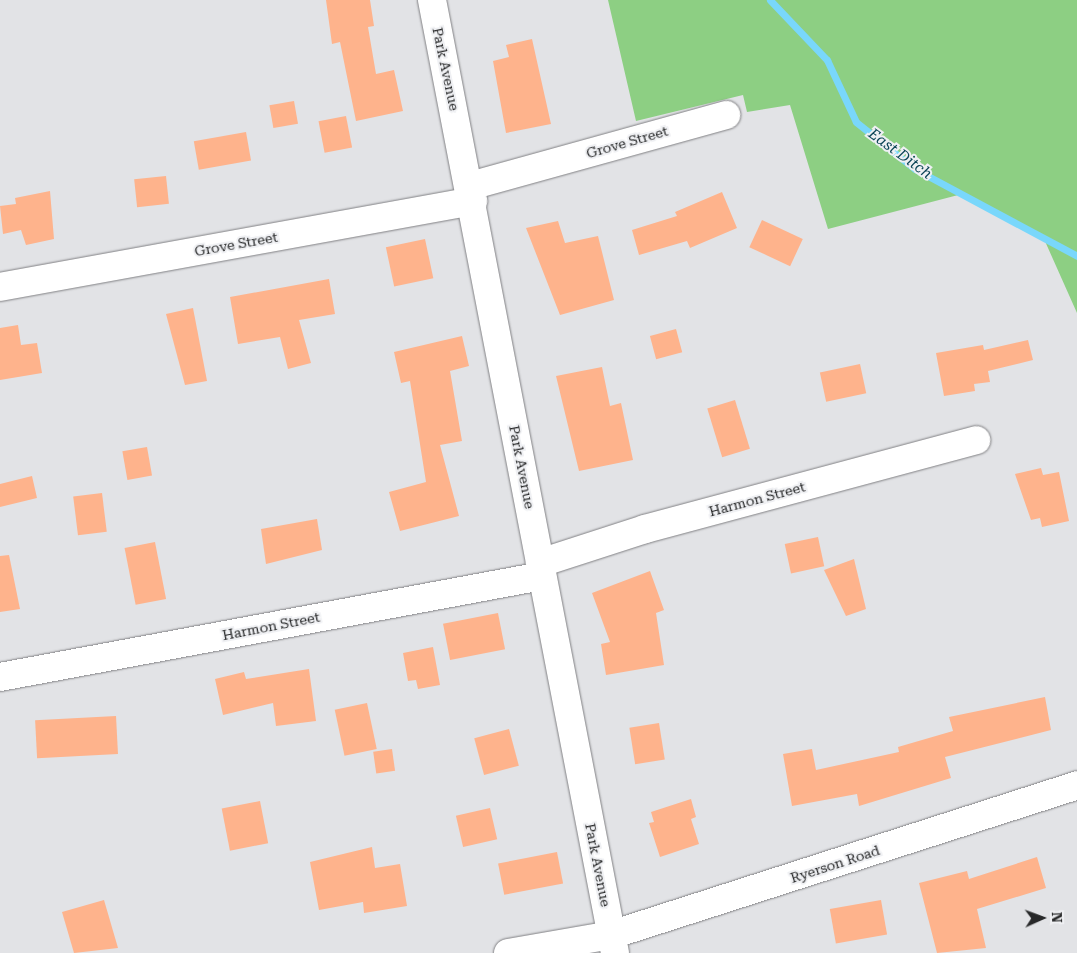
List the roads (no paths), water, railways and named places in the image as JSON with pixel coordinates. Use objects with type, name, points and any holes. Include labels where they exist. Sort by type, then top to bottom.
[{"type":"street","name":"Park Avenue","points":[[432,0],[472,194],[613,944]]},
{"type":"street","name":"Grove Street","points":[[0,287],[472,194],[726,115]]},
{"type":"street","name":"Harmon Street","points":[[0,677],[541,569],[646,529],[976,440]]},
{"type":"street","name":"Ryerson Road","points":[[508,953],[613,944],[1077,785]]},
{"type":"waterway","name":"East Ditch","points":[[770,0],[827,60],[856,122],[915,169],[1077,256]]}]
